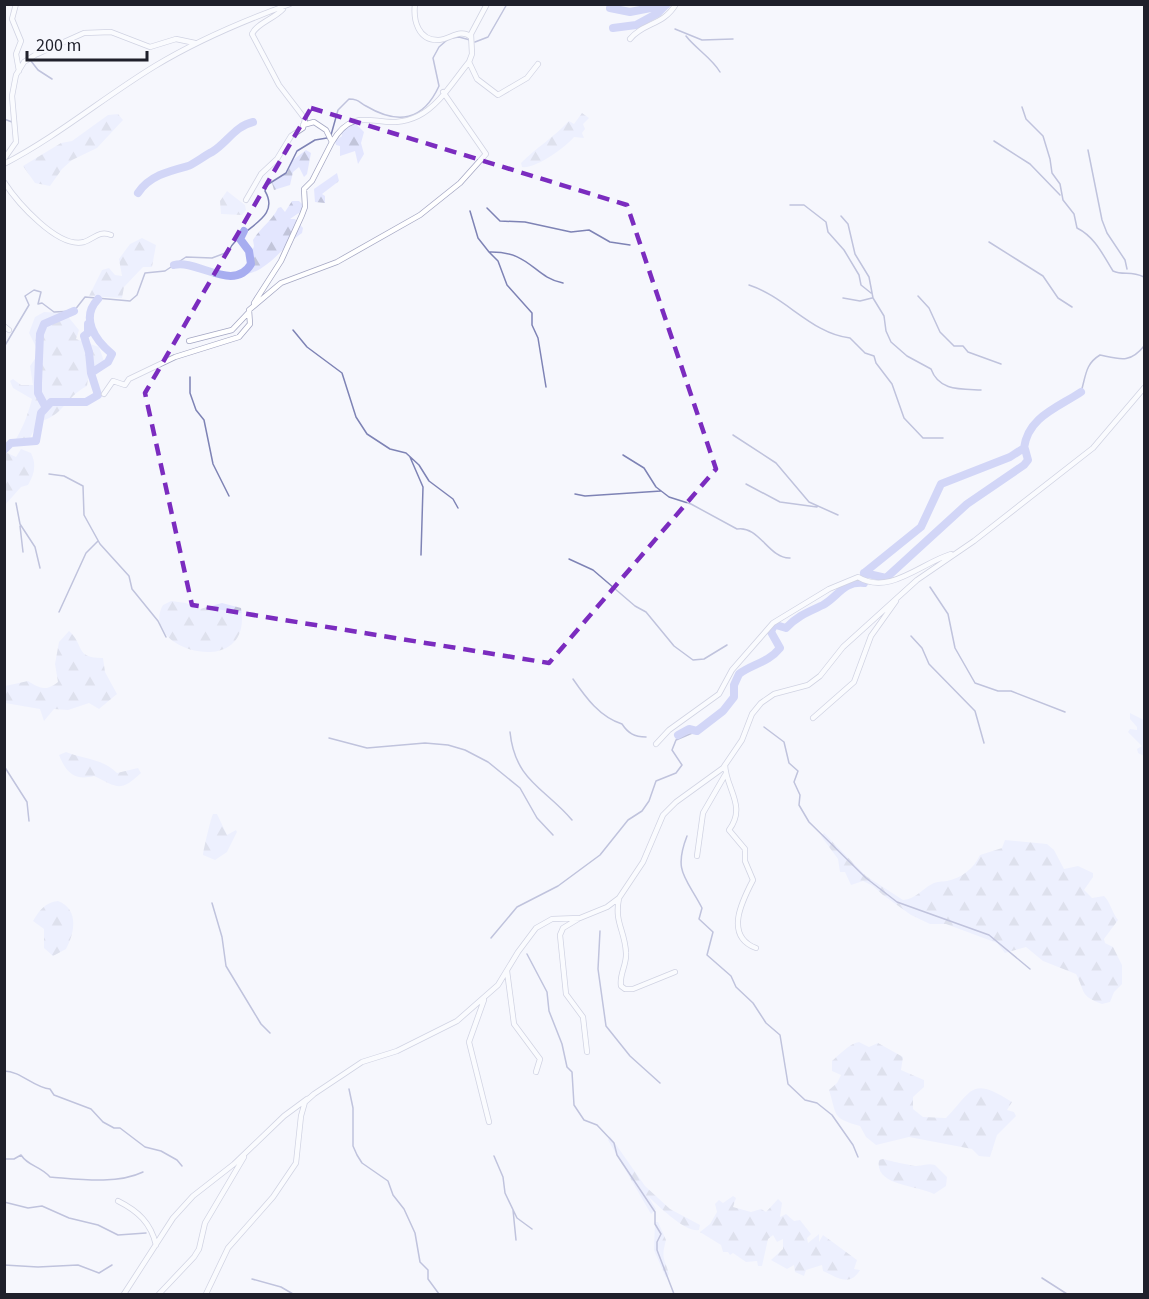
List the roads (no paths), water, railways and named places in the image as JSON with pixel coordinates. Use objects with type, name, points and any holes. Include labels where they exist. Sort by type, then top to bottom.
[{"type":"street","points":[[16,4],[12,19],[21,41],[16,54],[19,71]]},
{"type":"street","points":[[415,4],[414,21],[422,33],[437,40],[463,33],[471,37]]},
{"type":"street","points":[[104,394],[113,381],[125,385],[129,379],[175,357],[239,338],[250,324],[249,311],[282,261],[305,207],[304,189],[312,181],[333,142],[353,120],[388,124],[412,118],[428,110],[469,62],[472,54],[471,37],[487,4]]},
{"type":"street","points":[[630,39],[638,31],[660,22],[676,4]]},
{"type":"street","points":[[4,164],[41,144],[145,72],[195,43],[287,5]]},
{"type":"street","points":[[246,200],[261,174],[303,125],[304,119],[293,106],[252,34],[255,28],[274,18],[287,5]]},
{"type":"street","points":[[239,24],[255,28]]},
{"type":"street","points":[[4,159],[15,142],[12,96],[19,71],[24,62],[35,55],[84,33],[111,32],[150,47],[176,39],[195,43]]},
{"type":"street","points":[[469,62],[477,79],[498,95],[527,78],[538,64]]},
{"type":"street","points":[[189,341],[232,330],[249,311],[281,283],[337,262],[420,215],[460,183],[484,158],[485,149],[443,92]]},
{"type":"street","points":[[303,125],[314,122],[326,130],[333,142]]},
{"type":"street","points":[[4,182],[51,233],[66,241],[84,242],[100,234],[111,235]]},
{"type":"street","points":[[675,972],[633,989],[625,990],[621,986],[621,976],[627,957],[616,914],[620,898],[643,862],[663,815],[676,802],[714,777],[725,765],[761,704],[774,694],[808,685],[820,676],[843,647],[901,593],[930,569],[959,552],[1093,448],[1144,388]]},
{"type":"street","points":[[656,744],[669,730],[719,694],[732,670],[773,622],[829,589],[858,577],[868,583],[892,582],[934,559],[959,552]]},
{"type":"street","points":[[813,718],[854,682],[871,636],[901,593]]},
{"type":"street","points":[[697,856],[703,813],[722,785],[725,765]]},
{"type":"street","points":[[725,775],[738,801],[735,823],[729,830],[745,849],[745,861],[753,880],[741,907],[738,928],[743,940],[756,948]]},
{"type":"street","points":[[587,1052],[583,1017],[566,994],[560,935],[563,928],[607,907],[620,898]]},
{"type":"street","points":[[124,1294],[173,1218],[193,1196],[284,1116],[362,1062],[397,1051],[457,1021],[485,997],[507,971],[536,928],[552,919],[580,918]]},
{"type":"street","points":[[507,971],[514,1024],[540,1059],[536,1072]]},
{"type":"street","points":[[485,997],[469,1042],[489,1122]]},
{"type":"street","points":[[206,1294],[228,1248],[273,1197],[296,1163],[301,1116],[305,1102],[314,1094]]},
{"type":"street","points":[[159,1294],[199,1249],[205,1223],[248,1149]]},
{"type":"street","points":[[118,1201],[141,1216],[150,1227],[156,1245]]},
{"type":"waterway","points":[[475,42],[488,37],[507,4]]},
{"type":"waterway","points":[[613,28],[636,25],[658,13],[667,4]]},
{"type":"waterway","points":[[610,8],[630,12],[666,5]]},
{"type":"waterway","points":[[675,29],[702,40],[733,39]]},
{"type":"waterway","points":[[686,36],[720,72]]},
{"type":"waterway","points":[[452,38],[470,40]]},
{"type":"waterway","points":[[331,135],[338,110],[349,99],[356,100],[389,116],[408,116],[425,107],[439,86],[433,58],[439,47],[447,40]]},
{"type":"waterway","points":[[31,61],[38,70],[52,79]]},
{"type":"waterway","points":[[1022,107],[1026,119],[1043,136],[1052,173],[1060,184],[1063,200],[1074,214],[1077,228],[1094,241],[1113,271],[1144,277]]},
{"type":"waterway","points":[[4,119],[12,122]]},
{"type":"waterway","points":[[138,193],[154,178],[193,164],[217,148],[241,127],[253,122]]},
{"type":"waterway","points":[[4,347],[29,305],[25,296],[34,290],[41,292],[38,304],[42,303],[54,312],[74,311],[85,297],[130,301],[137,295],[145,273],[165,271],[186,257],[212,258],[228,252],[233,243],[264,216],[269,201],[265,191],[267,185],[286,173],[297,151],[315,140],[327,138]]},
{"type":"waterway","points":[[994,141],[1030,164],[1060,195]]},
{"type":"waterway","points":[[1088,150],[1102,220],[1107,233],[1125,260],[1127,269]]},
{"type":"waterway","points":[[790,205],[804,205],[826,222],[828,232],[844,250],[859,275],[861,285],[871,293]]},
{"type":"waterway","points":[[487,208],[500,221],[525,222],[571,232],[589,230],[610,242],[630,245]]},
{"type":"waterway","points":[[470,211],[478,238],[489,252],[514,256],[553,280],[563,283]]},
{"type":"waterway","points":[[841,216],[848,224],[855,254],[869,277],[873,298],[884,316],[886,331],[891,342],[907,356],[931,369],[939,381],[945,385],[958,389],[981,390]]},
{"type":"waterway","points":[[174,265],[183,264],[225,275],[235,276],[244,272],[251,264],[249,251],[240,239],[244,231]]},
{"type":"waterway","points":[[989,242],[1043,276],[1058,298],[1072,307]]},
{"type":"waterway","points":[[489,252],[498,261],[507,285],[532,313],[532,325],[538,338],[546,387]]},
{"type":"waterway","points":[[749,285],[775,298],[823,330],[850,338],[865,353],[874,356],[876,363],[892,384],[904,418],[923,438],[943,438]]},
{"type":"waterway","points":[[918,296],[929,308],[940,332],[954,346],[963,346],[968,352],[1001,364]]},
{"type":"waterway","points":[[843,298],[860,301],[872,298]]},
{"type":"waterway","points":[[4,450],[11,443],[36,441],[41,413],[51,402],[86,402],[98,395],[91,373],[108,362],[112,354],[95,335],[90,321],[90,314],[98,299]]},
{"type":"waterway","points":[[45,406],[38,393],[40,334],[44,324],[74,311]]},
{"type":"waterway","points":[[88,324],[88,333],[84,336],[89,352],[91,373]]},
{"type":"waterway","points":[[293,330],[307,347],[342,373],[356,417],[367,434],[390,449],[406,453],[419,465],[429,481],[453,499],[458,508]]},
{"type":"waterway","points":[[1081,392],[1091,362],[1100,355],[1119,359],[1129,358],[1144,346]]},
{"type":"waterway","points":[[190,377],[190,393],[196,410],[204,420],[213,464],[229,496]]},
{"type":"waterway","points":[[864,573],[921,527],[941,484],[1010,457],[1024,448],[1031,428],[1037,421],[1081,392]]},
{"type":"waterway","points":[[733,435],[776,463],[809,502],[838,515]]},
{"type":"waterway","points":[[678,735],[689,729],[697,731],[723,711],[734,697],[734,685],[739,674],[770,657],[780,648],[771,632],[773,627],[776,625],[786,628],[799,617],[823,605],[851,584],[864,583],[864,573],[886,578],[967,504],[1024,465],[1028,460],[1025,449]]},
{"type":"waterway","points":[[623,455],[644,468],[656,487],[669,497],[691,504],[737,529],[752,532],[776,553],[790,558]]},
{"type":"waterway","points":[[410,457],[423,487],[421,555]]},
{"type":"waterway","points":[[49,474],[64,476],[83,486],[84,515],[100,544],[129,576],[132,589],[158,621],[166,637]]},
{"type":"waterway","points":[[746,484],[780,502],[817,507]]},
{"type":"waterway","points":[[575,494],[585,496],[661,491]]},
{"type":"waterway","points":[[16,503],[20,524],[35,547],[40,568]]},
{"type":"waterway","points":[[20,526],[23,552]]},
{"type":"waterway","points":[[59,612],[86,553],[98,541]]},
{"type":"waterway","points":[[569,559],[593,570],[635,606],[646,612],[674,646],[693,660],[704,659],[727,645]]},
{"type":"waterway","points":[[930,587],[948,614],[955,648],[975,683],[998,691],[1011,691],[1065,712]]},
{"type":"waterway","points":[[911,636],[922,648],[929,664],[975,711],[984,743]]},
{"type":"waterway","points":[[573,679],[600,712],[622,724],[632,734],[646,737]]},
{"type":"waterway","points":[[764,727],[784,742],[789,763],[798,771],[794,782],[800,795],[799,805],[809,822],[866,878],[897,902],[989,935],[1030,969]]},
{"type":"waterway","points":[[491,938],[517,907],[558,886],[600,855],[628,820],[642,811],[649,801],[656,781],[676,773],[682,765],[672,750],[676,740],[697,731]]},
{"type":"waterway","points":[[510,732],[513,749],[525,773],[572,820]]},
{"type":"waterway","points":[[329,738],[367,748],[425,743],[448,745],[465,750],[488,762],[520,788],[537,818],[553,835]]},
{"type":"waterway","points":[[4,766],[27,802],[29,821]]},
{"type":"waterway","points":[[687,836],[681,866],[702,908],[699,919],[713,932],[707,955],[731,976],[736,987],[753,1003],[766,1023],[780,1035],[788,1084],[805,1100],[817,1103],[832,1115],[853,1145],[858,1157]]},
{"type":"waterway","points":[[212,903],[222,937],[226,966],[261,1024],[270,1033]]},
{"type":"waterway","points":[[600,931],[598,969],[606,1026],[630,1056],[660,1083]]},
{"type":"waterway","points":[[527,954],[547,992],[549,1011],[562,1044],[567,1067],[572,1072],[574,1105],[584,1120],[597,1125],[614,1143],[617,1155],[655,1212],[655,1224],[661,1234],[657,1242],[657,1250],[674,1294]]},
{"type":"waterway","points":[[4,1071],[16,1074],[38,1086],[50,1089],[54,1095],[91,1109],[103,1122],[114,1128],[120,1128],[145,1147],[161,1151],[177,1160],[182,1166]]},
{"type":"waterway","points":[[349,1089],[353,1108],[353,1146],[362,1163],[388,1181],[393,1195],[404,1209],[415,1233],[420,1262],[428,1270],[428,1279],[439,1294]]},
{"type":"waterway","points":[[4,1159],[14,1159],[21,1155],[27,1162],[50,1177],[109,1180],[143,1172]]},
{"type":"waterway","points":[[494,1156],[503,1177],[505,1193],[517,1218],[532,1229]]},
{"type":"waterway","points":[[4,1202],[28,1208],[42,1206],[69,1218],[98,1225],[118,1235],[146,1233]]},
{"type":"waterway","points":[[513,1210],[516,1240]]},
{"type":"waterway","points":[[4,1265],[38,1267],[78,1265],[99,1273],[112,1265]]},
{"type":"waterway","points":[[1042,1278],[1067,1294]]},
{"type":"waterway","points":[[252,1279],[281,1287],[293,1294]]}]
